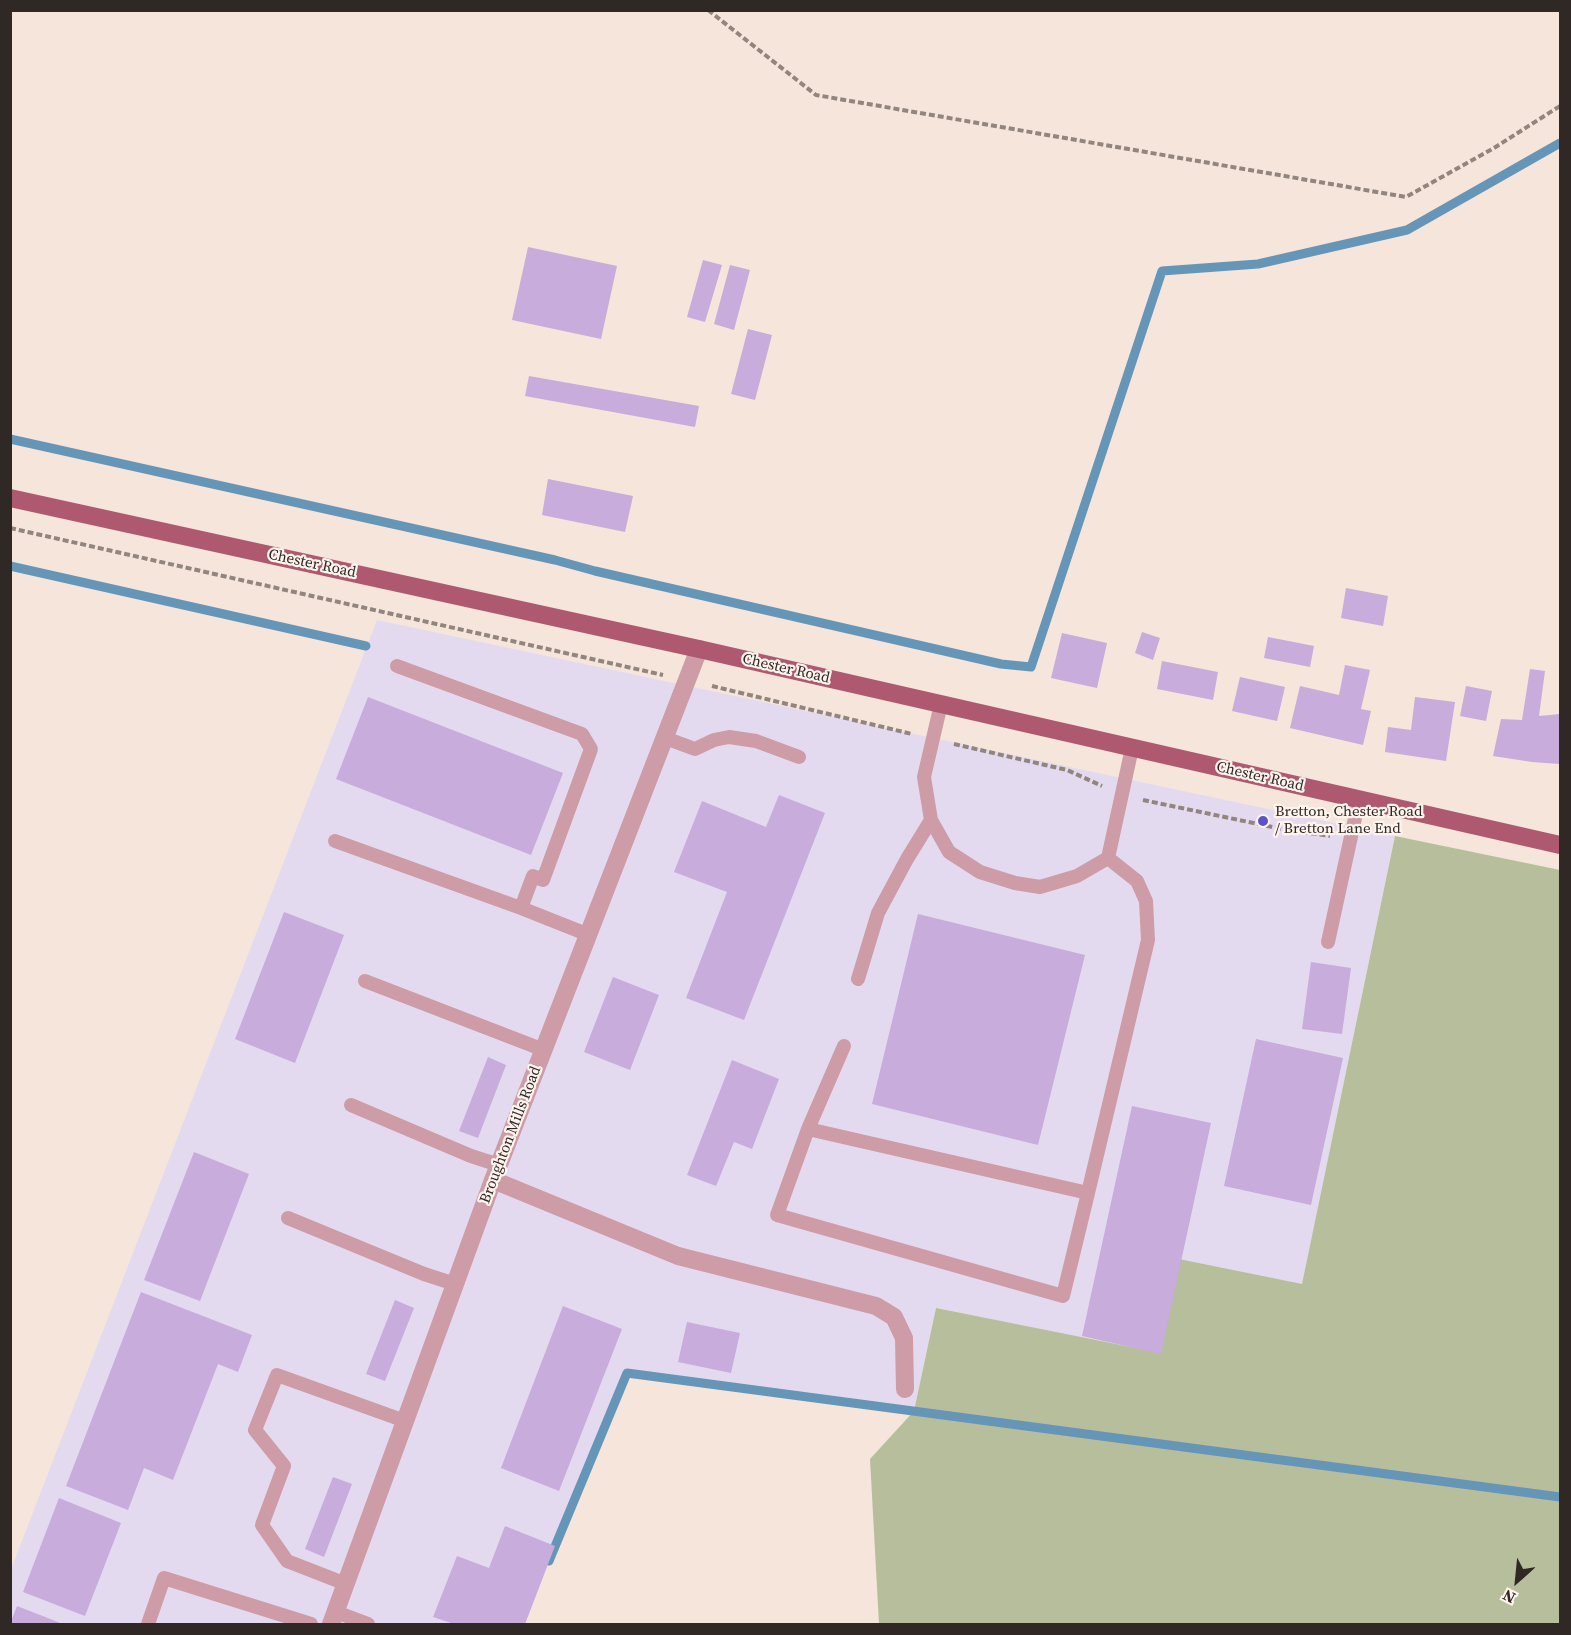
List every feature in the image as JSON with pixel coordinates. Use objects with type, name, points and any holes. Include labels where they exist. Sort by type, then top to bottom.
[{"type":"main road","name":"Chester Road","points":[[10,498],[699,649],[1560,845]]},
{"type":"street","name":"Broughton Mills Road","points":[[333,1618],[496,1173],[699,649]]},
{"type":"street","points":[[496,1173],[678,1256],[876,1306],[894,1317],[904,1338],[905,1389]]},
{"type":"lane","points":[[397,666],[582,734],[591,749],[543,880],[532,876],[521,908]]},
{"type":"lane","points":[[941,704],[924,777],[931,820],[949,852],[980,872],[1016,883],[1040,886],[1077,876],[1108,858],[1132,748]]},
{"type":"lane","points":[[665,738],[695,749],[714,740],[729,737],[756,741],[799,757]]},
{"type":"lane","points":[[1328,942],[1359,800]]},
{"type":"lane","points":[[858,979],[878,913],[931,820]]},
{"type":"lane","points":[[335,841],[589,935]]},
{"type":"lane","points":[[844,1046],[808,1129],[777,1215],[1063,1296],[1148,940],[1146,901],[1137,881],[1108,858]]},
{"type":"lane","points":[[365,981],[544,1050]]},
{"type":"lane","points":[[351,1105],[471,1156],[496,1173]]},
{"type":"lane","points":[[808,1129],[1088,1193]]},
{"type":"lane","points":[[288,1218],[424,1274],[455,1284]]},
{"type":"lane","points":[[346,1584],[287,1561],[261,1525],[284,1466],[255,1430],[277,1375],[405,1421]]},
{"type":"lane","points":[[148,1624],[164,1578],[310,1624]]},
{"type":"lane","points":[[333,1618],[368,1624]]},
{"type":"path","points":[[708,10],[816,95],[1406,197],[1494,148],[1560,106]]},
{"type":"path","points":[[10,528],[687,681],[1067,770],[1122,796],[1287,830],[1350,838]]},
{"type":"shaded area","points":[[377,620],[1395,836],[1302,1285],[1179,1259],[1161,1354],[936,1308],[914,1411],[627,1373],[525,1624],[11,1624],[10,1572]]},
{"type":"green space","points":[[1395,836],[1560,870],[1560,1624],[879,1624],[870,1459],[914,1411],[936,1308],[1161,1353],[1179,1259],[1302,1284]]},
{"type":"building","points":[[528,247],[617,266],[601,339],[512,320]]},
{"type":"building","points":[[703,260],[722,265],[705,322],[687,317]]},
{"type":"building","points":[[730,265],[750,270],[734,330],[714,324]]},
{"type":"building","points":[[748,329],[772,335],[755,400],[731,394]]},
{"type":"building","points":[[529,376],[699,406],[695,427],[525,396]]},
{"type":"building","points":[[548,479],[633,496],[625,532],[542,515]]},
{"type":"building","points":[[1346,588],[1388,596],[1383,626],[1341,618]]},
{"type":"building","points":[[1142,632],[1160,638],[1153,660],[1135,653]]},
{"type":"building","points":[[1062,633],[1107,643],[1097,688],[1051,678]]},
{"type":"building","points":[[1268,637],[1314,646],[1310,667],[1264,658]]},
{"type":"building","points":[[1162,661],[1218,672],[1213,700],[1157,689]]},
{"type":"building","points":[[1345,665],[1370,670],[1361,709],[1371,711],[1363,745],[1290,728],[1300,686],[1339,695]]},
{"type":"building","points":[[1530,669],[1545,671],[1539,716],[1560,714],[1560,764],[1493,756],[1501,719],[1522,720]]},
{"type":"building","points":[[1240,677],[1285,687],[1277,721],[1232,711]]},
{"type":"building","points":[[1466,686],[1492,691],[1486,721],[1460,716]]},
{"type":"building","points":[[368,697],[563,773],[531,855],[336,779]]},
{"type":"building","points":[[1415,697],[1455,702],[1446,761],[1385,752],[1388,727],[1411,730]]},
{"type":"building","points":[[779,795],[825,813],[744,1020],[686,998],[727,892],[674,872],[702,801],[766,827]]},
{"type":"building","points":[[284,912],[344,935],[295,1063],[235,1039]]},
{"type":"building","points":[[918,914],[1085,955],[1038,1145],[872,1104]]},
{"type":"building","points":[[1311,962],[1351,968],[1342,1034],[1302,1029]]},
{"type":"building","points":[[613,977],[659,995],[630,1070],[584,1052]]},
{"type":"building","points":[[1256,1039],[1343,1058],[1311,1205],[1224,1186]]},
{"type":"building","points":[[488,1057],[506,1065],[478,1138],[459,1131]]},
{"type":"building","points":[[732,1060],[779,1079],[752,1149],[734,1142],[716,1186],[687,1175]]},
{"type":"building","points":[[1132,1106],[1211,1123],[1161,1354],[1082,1336]]},
{"type":"building","points":[[194,1152],[249,1174],[200,1301],[144,1280]]},
{"type":"building","points":[[141,1292],[252,1335],[238,1372],[218,1364],[173,1480],[144,1468],[128,1510],[66,1486]]},
{"type":"building","points":[[395,1300],[414,1308],[385,1381],[366,1374]]},
{"type":"building","points":[[563,1306],[622,1329],[559,1491],[501,1468]]},
{"type":"building","points":[[687,1322],[740,1333],[731,1373],[678,1362]]},
{"type":"building","points":[[333,1477],[352,1484],[324,1557],[305,1549]]},
{"type":"building","points":[[59,1498],[121,1523],[85,1616],[23,1592]]},
{"type":"building","points":[[505,1526],[555,1546],[525,1624],[454,1624],[433,1617],[457,1556],[489,1568]]},
{"type":"building","points":[[17,1606],[63,1624],[10,1624]]},
{"type":"waterway","points":[[10,439],[555,560],[1001,664],[1031,667],[1162,271],[1258,264],[1407,230],[1560,143]]},
{"type":"waterway","points":[[10,566],[366,646]]},
{"type":"waterway","points":[[549,1561],[627,1373],[1560,1497]]},
{"type":"place","name":"Bretton, Chester Road / Bretton Lane End","points":[[1263,821]]}]
